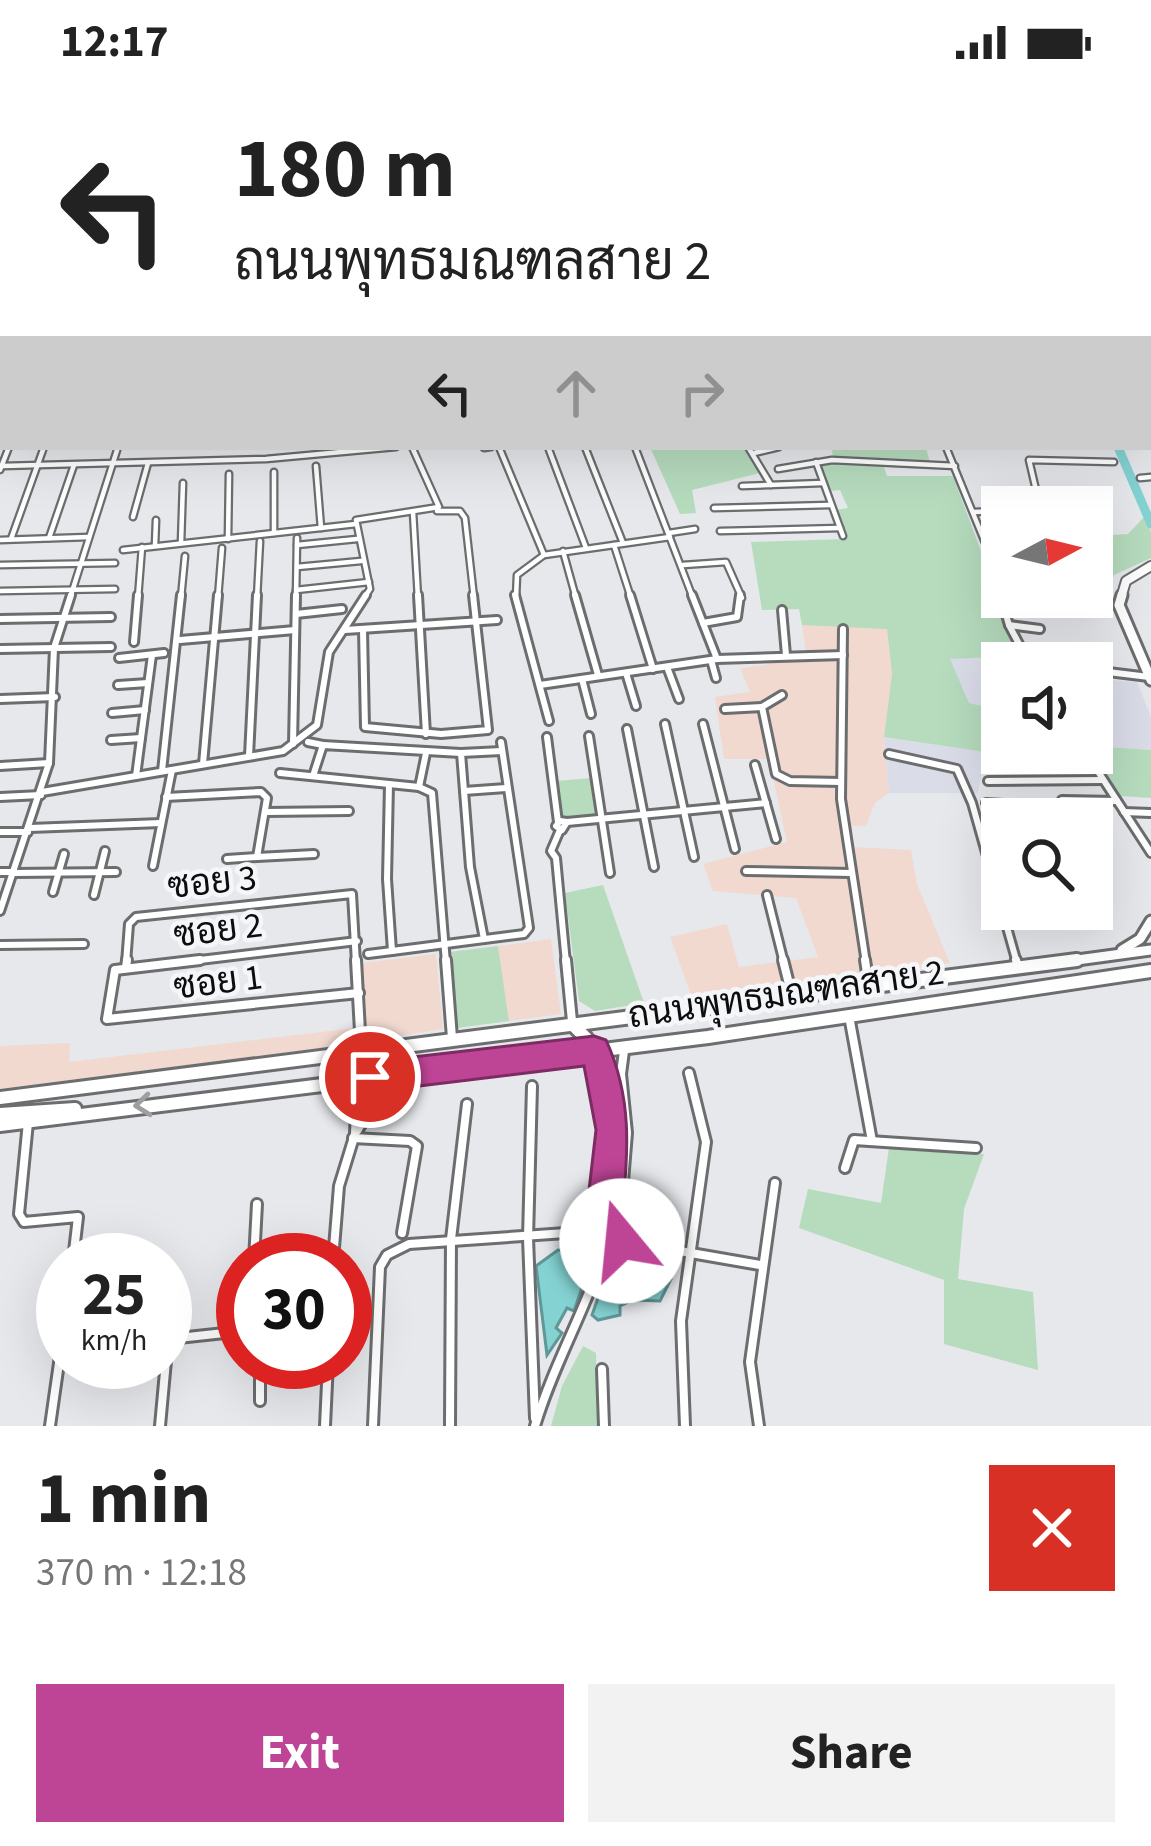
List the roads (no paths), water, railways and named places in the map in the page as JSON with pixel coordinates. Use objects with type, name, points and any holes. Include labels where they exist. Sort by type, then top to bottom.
[{"type":"main road","points":[[1150,678],[1119,605],[1126,581],[1151,566]]},
{"type":"main road","points":[[1106,956],[1135,944],[1151,921]]},
{"type":"main road","name":"ถนนพุทธมณฑลสาย 2","points":[[0,1098],[1151,950]]},
{"type":"main road","name":"ถนนพุทธมณฑลสาย 2","points":[[0,1125],[623,1047],[1151,972]]},
{"type":"main road","points":[[571,1052],[586,1038],[573,1025]]},
{"type":"main road","points":[[257,1068],[245,1074],[243,1082],[259,1092]]},
{"type":"main road","points":[[0,1114],[86,1111]]},
{"type":"street","points":[[11,539],[43,450]]},
{"type":"street","points":[[0,911],[49,764],[54,648],[117,450]]},
{"type":"street","points":[[1,468],[314,457],[371,450]]},
{"type":"street","points":[[413,450],[436,497],[437,511]]},
{"type":"street","points":[[492,450],[544,555]]},
{"type":"street","points":[[549,450],[586,548]]},
{"type":"street","points":[[586,450],[623,543]]},
{"type":"street","points":[[636,450],[703,623],[716,678]]},
{"type":"street","points":[[750,450],[770,485]]},
{"type":"street","points":[[947,450],[981,533]]},
{"type":"street","points":[[1035,486],[1029,460],[1114,462]]},
{"type":"street","points":[[778,469],[816,462],[955,466]]},
{"type":"street","points":[[720,531],[841,532],[816,462]]},
{"type":"street","points":[[133,517],[148,463]]},
{"type":"street","points":[[49,538],[74,465]]},
{"type":"street","points":[[316,466],[321,528]]},
{"type":"street","points":[[274,472],[274,533]]},
{"type":"street","points":[[228,538],[229,474]]},
{"type":"street","points":[[1140,478],[1151,477]]},
{"type":"street","points":[[182,543],[183,483]]},
{"type":"street","points":[[742,486],[823,483]]},
{"type":"street","points":[[714,508],[830,505]]},
{"type":"street","points":[[0,797],[42,794],[293,746],[319,722],[327,657],[369,594],[356,524],[362,516],[437,511],[464,515],[488,730],[426,734],[365,727],[363,630]]},
{"type":"street","points":[[413,512],[426,734]]},
{"type":"street","points":[[973,512],[981,512]]},
{"type":"street","points":[[154,546],[156,520]]},
{"type":"street","points":[[123,550],[356,524]]},
{"type":"street","points":[[550,721],[514,580],[521,569],[544,555],[695,529]]},
{"type":"street","points":[[0,540],[89,537]]},
{"type":"street","points":[[293,746],[297,542],[358,539]]},
{"type":"street","points":[[249,756],[260,541]]},
{"type":"street","points":[[614,544],[653,669]]},
{"type":"street","points":[[134,643],[142,548]]},
{"type":"street","points":[[202,764],[222,548]]},
{"type":"street","points":[[563,551],[599,676]]},
{"type":"street","points":[[153,866],[166,797],[185,556]]},
{"type":"street","points":[[297,567],[361,561]]},
{"type":"street","points":[[0,565],[116,562]]},
{"type":"street","points":[[682,565],[726,562],[743,601],[737,617],[703,623]]},
{"type":"street","points":[[296,590],[369,582]]},
{"type":"street","points":[[0,591],[115,589]]},
{"type":"street","points":[[296,614],[342,609]]},
{"type":"street","points":[[782,610],[786,656]]},
{"type":"street","points":[[0,619],[111,617]]},
{"type":"street","points":[[1007,618],[1018,642]]},
{"type":"street","points":[[344,630],[497,620]]},
{"type":"street","points":[[1009,625],[1040,629]]},
{"type":"street","points":[[843,629],[841,782],[869,986]]},
{"type":"street","points":[[179,640],[296,630]]},
{"type":"street","points":[[0,649],[111,647]]},
{"type":"street","points":[[119,658],[164,653]]},
{"type":"street","points":[[136,776],[152,655]]},
{"type":"street","points":[[540,685],[714,660],[843,655]]},
{"type":"street","points":[[667,667],[679,699]]},
{"type":"street","points":[[626,673],[636,706]]},
{"type":"street","points":[[1113,673],[1150,678]]},
{"type":"street","points":[[582,679],[592,714]]},
{"type":"street","points":[[118,685],[148,683]]},
{"type":"street","points":[[725,709],[762,707],[782,695]]},
{"type":"street","points":[[0,699],[55,697]]},
{"type":"street","points":[[762,707],[781,779],[841,782]]},
{"type":"street","points":[[112,713],[145,710]]},
{"type":"street","points":[[665,724],[694,857]]},
{"type":"street","points":[[704,724],[735,849]]},
{"type":"street","points":[[627,729],[654,866]]},
{"type":"street","points":[[589,736],[610,873]]},
{"type":"street","points":[[547,737],[562,825],[556,858],[573,1025]]},
{"type":"street","points":[[112,740],[141,738]]},
{"type":"street","points":[[308,742],[426,753],[501,746],[530,928],[524,934],[368,954]]},
{"type":"street","points":[[313,776],[323,745]]},
{"type":"street","points":[[418,787],[426,753]]},
{"type":"street","points":[[461,753],[470,867],[484,939]]},
{"type":"street","points":[[889,754],[957,769],[972,803],[1018,967]]},
{"type":"street","points":[[0,766],[49,764]]},
{"type":"street","points":[[755,765],[776,838]]},
{"type":"street","points":[[280,773],[418,787],[434,798],[452,1042]]},
{"type":"street","points":[[1099,774],[1151,853]]},
{"type":"street","points":[[988,781],[1103,780]]},
{"type":"street","points":[[389,784],[387,879],[392,951]]},
{"type":"street","points":[[464,791],[506,788]]},
{"type":"street","points":[[166,797],[261,792],[267,798],[257,857]]},
{"type":"street","points":[[1113,801],[1117,801]]},
{"type":"street","points":[[562,825],[766,803]]},
{"type":"street","points":[[266,812],[349,811]]},
{"type":"street","points":[[1124,812],[1151,813]]},
{"type":"street","points":[[0,832],[161,823]]},
{"type":"street","points":[[94,896],[105,851]]},
{"type":"street","points":[[53,892],[64,854]]},
{"type":"street","points":[[227,859],[314,854]]},
{"type":"street","points":[[746,871],[851,873]]},
{"type":"street","points":[[0,872],[116,872]]},
{"type":"street","name":"ซอย 3","points":[[126,968],[129,924],[136,917],[347,893],[355,898],[357,941]]},
{"type":"street","points":[[767,895],[792,996]]},
{"type":"street","points":[[357,941],[361,1055]]},
{"type":"street","name":"ซอย 2","points":[[109,997],[112,971],[357,941]]},
{"type":"street","points":[[0,945],[84,944]]},
{"type":"street","name":"ซอย 1","points":[[109,997],[107,1019],[117,1022],[359,993]]},
{"type":"street","points":[[849,1016],[872,1141]]},
{"type":"street","points":[[594,1050],[605,1076],[614,1130],[595,1246],[604,1253],[616,1251],[622,1241],[627,1133],[623,1047]]},
{"type":"street","points":[[686,1426],[681,1321],[706,1142],[689,1073]]},
{"type":"street","points":[[605,1076],[621,1074]]},
{"type":"street","points":[[334,1233],[338,1186],[370,1104],[370,1077]]},
{"type":"street","points":[[354,1136],[355,1079]]},
{"type":"street","points":[[532,1087],[528,1238],[535,1422]]},
{"type":"street","points":[[450,1426],[452,1239],[467,1104]]},
{"type":"street","points":[[28,1122],[19,1214],[24,1222],[78,1217],[76,1233]]},
{"type":"street","points":[[354,1136],[410,1141],[417,1146],[402,1233]]},
{"type":"street","points":[[845,1168],[851,1142],[976,1148]]},
{"type":"street","points":[[759,1426],[749,1379],[760,1265],[776,1183]]},
{"type":"street","points":[[255,1233],[256,1204]]},
{"type":"street","points":[[373,1426],[380,1267],[396,1249],[452,1239],[619,1230]]},
{"type":"street","points":[[622,1241],[760,1265]]},
{"type":"street","points":[[535,1422],[553,1370],[590,1298],[604,1253]]},
{"type":"street","points":[[602,1369],[604,1426]]},
{"type":"street","points":[[50,1426],[56,1389]]},
{"type":"street","points":[[160,1426],[163,1389]]},
{"type":"street","points":[[260,1389],[260,1401]]},
{"type":"street","points":[[325,1426],[327,1389]]},
{"type":"water","points":[[558,1250],[580,1251],[590,1264],[574,1311],[567,1308],[556,1328],[562,1333],[547,1355],[536,1266]]},
{"type":"water","points":[[628,1258],[665,1264],[671,1279],[660,1301],[633,1300],[620,1306],[620,1315],[598,1320],[592,1315],[608,1270]]},
{"type":"waterway","points":[[1119,450],[1151,524]]}]
